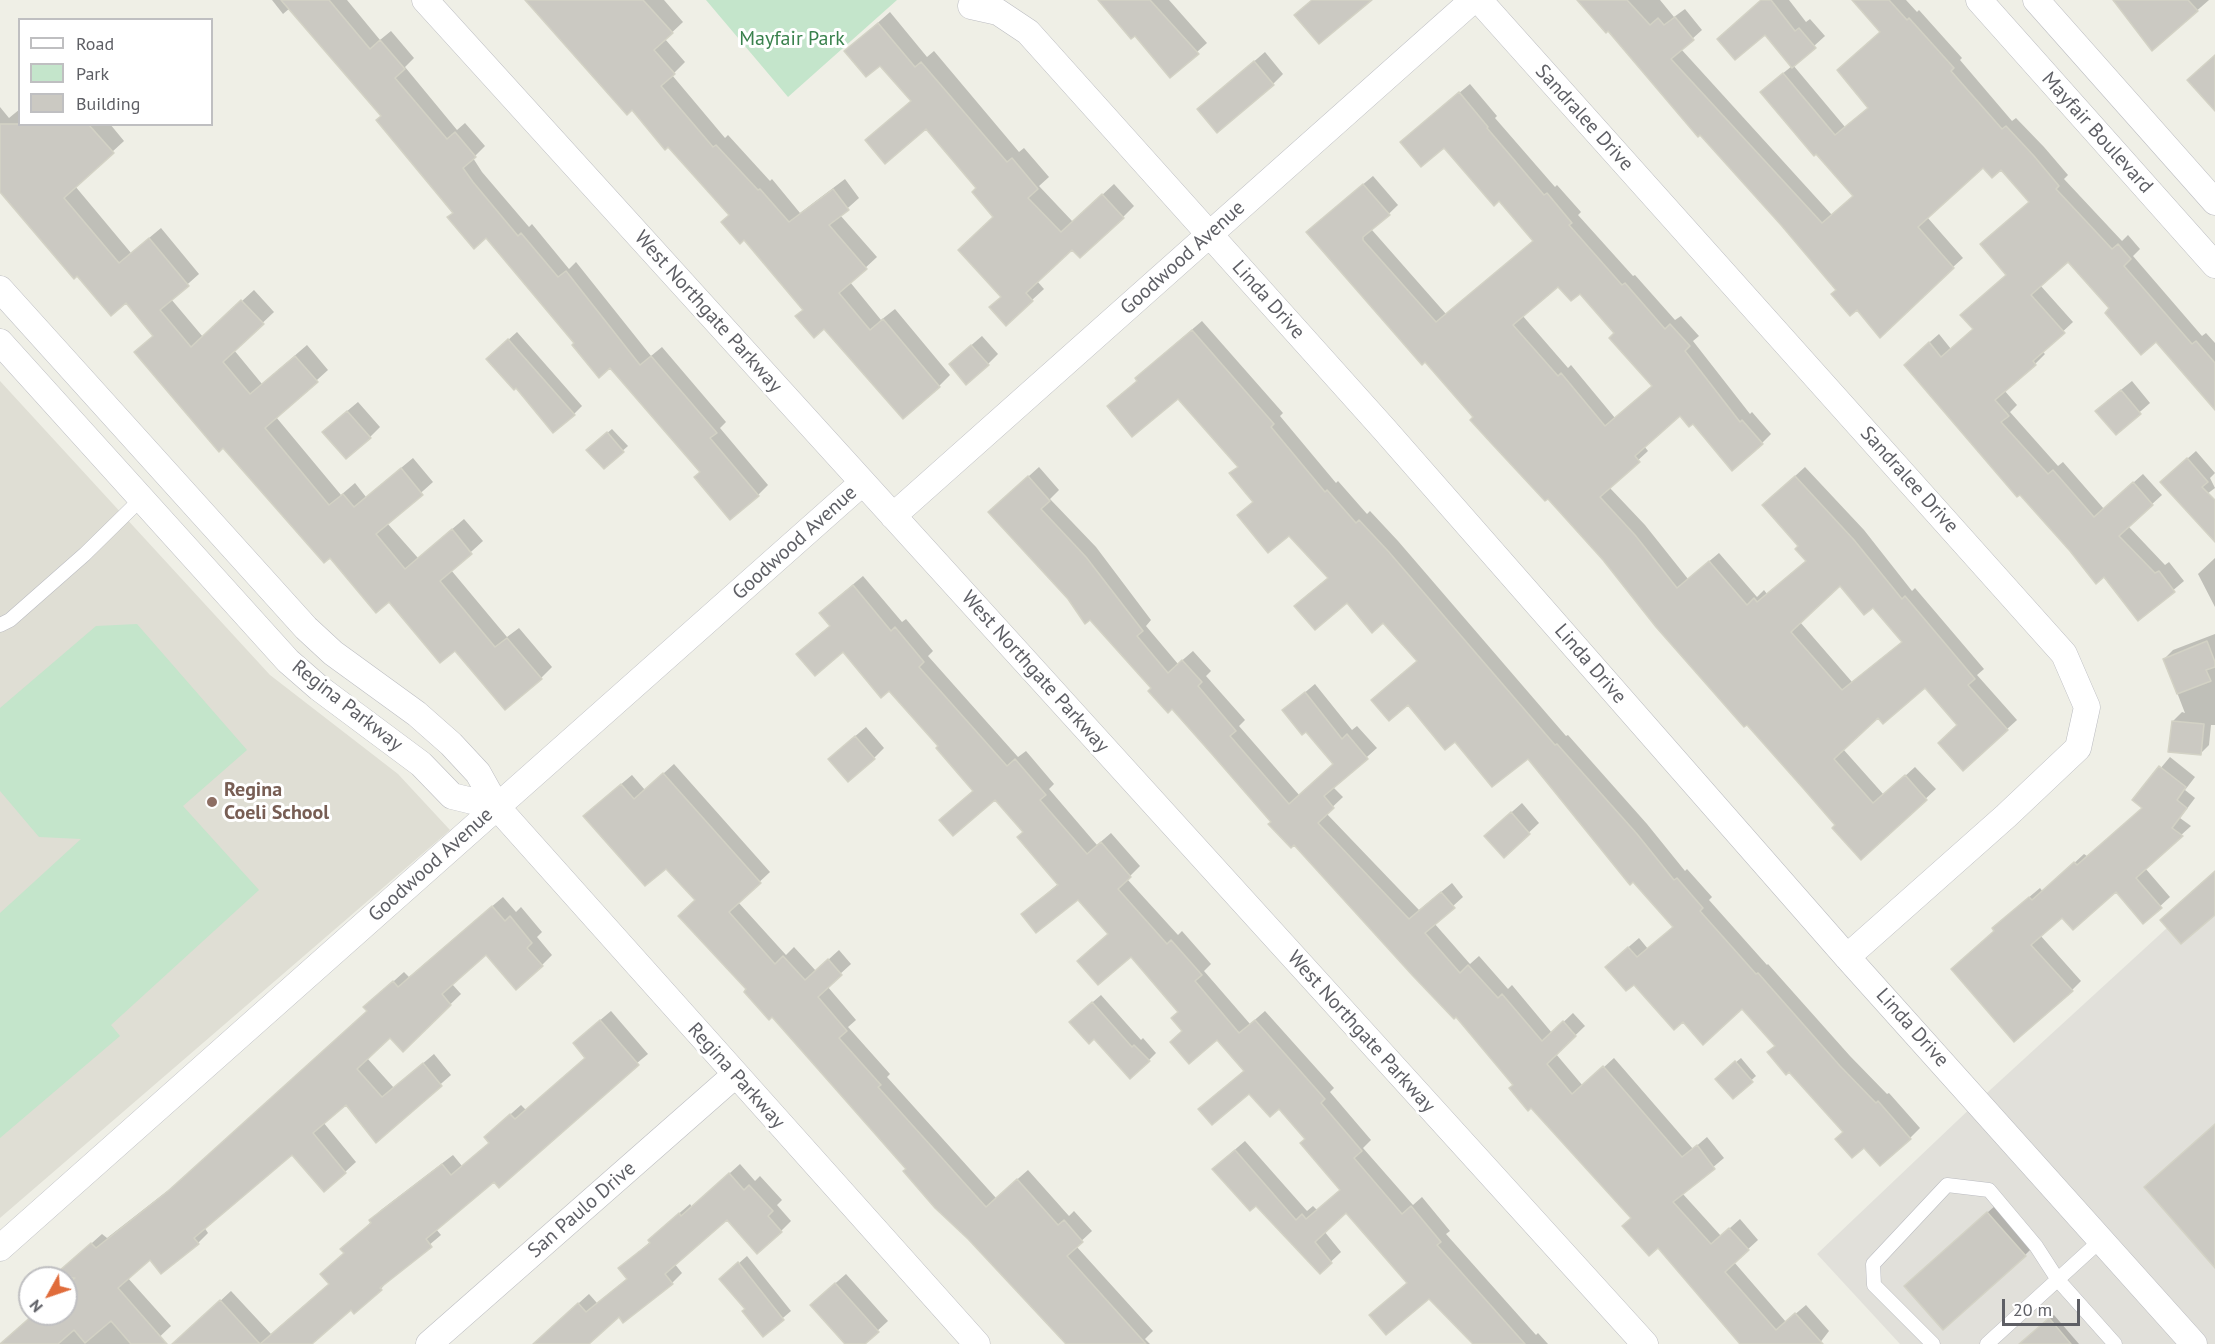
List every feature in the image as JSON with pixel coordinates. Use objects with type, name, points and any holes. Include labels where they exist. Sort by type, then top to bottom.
[{"type":"street","name":"West Northgate Parkway","points":[[425,0],[1645,1344]]},
{"type":"street","name":"Goodwood Avenue","points":[[893,516],[1473,0]]},
{"type":"street","name":"Sandralee Drive","points":[[1479,0],[2064,654],[2087,707],[2078,748],[2006,816],[1847,957]]},
{"type":"street","name":"Mayfair Boulevard","points":[[1979,0],[2215,265]]},
{"type":"street","points":[[2036,0],[2215,202]]},
{"type":"street","name":"Linda Drive","points":[[971,6],[998,12],[1028,32],[1384,429],[1847,957],[2194,1344]]},
{"type":"street","name":"Regina Parkway","points":[[0,288],[306,628],[333,653],[417,714],[451,744],[478,773],[496,807],[971,1342]]},
{"type":"street","name":"Regina Parkway","points":[[0,342],[260,632],[319,688],[421,765],[452,796],[496,807]]},
{"type":"street","points":[[141,499],[167,475]]},
{"type":"street","name":"Goodwood Avenue","points":[[0,1248],[862,483]]},
{"type":"street","name":"San Paulo Drive","points":[[429,1344],[735,1076]]},
{"type":"lane","points":[[0,625],[10,620],[85,554],[141,499]]},
{"type":"lane","points":[[1933,1344],[1874,1285],[1873,1264],[1947,1185],[1989,1190],[2036,1246],[2058,1280],[2115,1344]]},
{"type":"lane","points":[[1987,1344],[2101,1240]]},
{"type":"shaded area","name":"Regina Coeli School","points":[[0,381],[270,675],[398,774],[450,830],[0,1218]]},
{"type":"shaded area","points":[[2215,884],[2215,1344],[1900,1344],[1817,1254],[1977,1102]]},
{"type":"green space","name":"Mayfair Park","points":[[706,0],[897,0],[788,97]]},
{"type":"green space","points":[[137,624],[247,750],[183,806],[259,890],[111,1025],[120,1036],[0,1138],[0,913],[81,839],[39,837],[0,791],[0,708],[96,626]]},
{"type":"building","points":[[281,0],[329,0],[370,49],[380,40],[405,69],[395,78],[447,139],[455,132],[476,157],[463,168],[473,182],[518,236],[521,233],[558,277],[566,271],[640,365],[651,356],[717,433],[710,438],[759,496],[730,520],[694,477],[700,472],[610,368],[599,378],[572,345],[574,343],[486,238],[474,249],[447,217],[453,213],[376,120],[381,116]]},
{"type":"building","points":[[525,0],[643,0],[673,33],[654,50],[675,74],[661,86],[713,147],[716,145],[789,222],[833,189],[849,210],[829,225],[867,269],[839,293],[870,330],[883,319],[940,387],[903,419],[824,329],[814,338],[795,316],[803,310],[744,240],[740,244],[721,222],[729,215],[668,147],[665,150],[632,110],[627,115]]},
{"type":"building","points":[[1098,0],[1150,0],[1199,54],[1170,78],[1135,36],[1131,39]]},
{"type":"building","points":[[1312,0],[1372,0],[1319,44],[1294,15]]},
{"type":"building","points":[[1577,0],[1627,0],[1650,25],[1658,18],[1664,25],[1675,17],[1694,40],[1671,59],[1822,223],[1853,196],[1816,154],[1814,156],[1760,92],[1783,73],[1835,135],[1868,108],[1837,70],[1880,32],[1852,0],[1889,0],[1907,20],[1909,18],[1954,68],[1951,71],[2002,129],[2006,126],[2034,156],[2059,186],[2056,189],[2112,249],[2118,244],[2131,259],[2124,266],[2192,344],[2196,341],[2215,363],[2215,410],[2156,342],[2141,355],[2105,313],[2109,308],[2068,262],[2031,295],[2065,333],[2033,361],[2036,365],[1995,400],[2009,416],[2001,422],[2048,474],[2053,470],[2094,517],[2133,482],[2153,505],[2119,536],[2155,573],[2159,571],[2175,592],[2138,621],[2104,577],[2096,584],[2070,551],[2020,495],[2017,497],[1904,365],[1929,342],[1941,357],[1973,329],[1960,315],[2006,275],[1980,244],[2029,202],[2001,170],[1992,178],[1983,168],[1918,227],[1954,268],[1880,338],[1857,310],[1850,316],[1831,294],[1836,290],[1781,225],[1700,135],[1698,137],[1608,31],[1606,33]]},
{"type":"building","points":[[1761,0],[1771,0],[1795,31],[1799,28],[1816,48],[1792,68],[1765,35],[1735,60],[1717,39]]},
{"type":"building","points":[[2113,0],[2188,0],[2198,11],[2152,51]]},
{"type":"building","points":[[878,23],[915,67],[921,62],[1007,162],[1012,158],[1038,189],[1028,198],[1061,232],[1102,194],[1124,218],[1080,258],[1072,250],[1026,293],[1033,301],[1006,326],[989,307],[1001,297],[958,250],[993,217],[972,192],[976,188],[926,129],[885,164],[865,140],[911,101],[880,66],[866,77],[844,51]]},
{"type":"building","points":[[2215,55],[2215,111],[2187,80]]},
{"type":"building","points":[[1254,61],[1274,85],[1217,133],[1197,109]]},
{"type":"building","points":[[1459,92],[1544,195],[1547,193],[1572,223],[1569,225],[1622,285],[1625,283],[1665,329],[1670,324],[1690,346],[1685,351],[1740,422],[1742,420],[1763,444],[1732,471],[1693,424],[1689,427],[1680,416],[1635,456],[1640,462],[1600,497],[1635,535],[1677,588],[1709,561],[1747,605],[1754,598],[1757,602],[1806,561],[1795,549],[1798,546],[1762,505],[1795,476],[1854,540],[1902,599],[1905,596],[1975,679],[1968,685],[2008,730],[1963,771],[1938,743],[1957,725],[1925,688],[1883,724],[1878,718],[1834,759],[1873,803],[1905,775],[1927,800],[1861,860],[1832,828],[1835,825],[1803,788],[1747,725],[1744,727],[1656,627],[1603,560],[1548,499],[1545,501],[1470,420],[1473,417],[1425,362],[1422,365],[1306,232],[1363,184],[1390,215],[1363,237],[1363,240],[1436,322],[1533,241],[1499,201],[1494,206],[1444,148],[1421,167],[1400,142]],"holes":[[[1558,287],[1571,301],[1580,294],[1614,333],[1609,338],[1652,386],[1605,426],[1561,373],[1558,376],[1513,325]],[[1840,586],[1864,615],[1873,608],[1902,642],[1842,690],[1791,632]]]},
{"type":"building","points":[[0,124],[90,126],[114,153],[64,198],[119,263],[149,238],[189,286],[160,310],[191,347],[241,300],[264,324],[223,362],[250,394],[295,356],[318,382],[265,428],[329,505],[343,494],[354,507],[401,468],[423,495],[376,534],[405,569],[452,529],[472,554],[440,581],[495,647],[507,638],[542,679],[505,710],[455,651],[440,663],[389,602],[376,613],[330,558],[324,563],[223,448],[219,452],[134,352],[153,336],[126,303],[111,316],[77,276],[74,279],[0,192]]},
{"type":"building","points":[[1192,330],[1274,424],[1271,427],[1325,492],[1327,490],[1356,523],[1359,520],[1388,551],[1555,745],[1557,744],[1637,834],[1674,880],[1677,878],[1703,908],[1700,911],[1756,974],[1758,973],[1840,1066],[1876,1103],[1878,1101],[1911,1139],[1880,1166],[1864,1148],[1852,1158],[1835,1139],[1843,1132],[1789,1072],[1786,1075],[1767,1052],[1775,1046],[1742,1009],[1703,1045],[1683,1022],[1674,1030],[1634,985],[1626,991],[1605,967],[1628,947],[1637,957],[1673,927],[1633,882],[1630,885],[1528,759],[1492,787],[1455,742],[1445,750],[1408,705],[1389,721],[1371,700],[1417,661],[1383,623],[1372,633],[1347,603],[1315,630],[1294,606],[1328,578],[1289,536],[1268,553],[1237,515],[1253,502],[1229,473],[1238,467],[1178,399],[1132,437],[1107,406],[1137,381],[1135,378]]},
{"type":"building","points":[[508,339],[575,415],[553,433],[516,388],[514,390],[486,359]]},
{"type":"building","points":[[971,345],[989,365],[966,385],[949,364]]},
{"type":"building","points":[[2121,390],[2141,414],[2116,435],[2095,411]]},
{"type":"building","points":[[347,411],[371,438],[346,459],[322,432]]},
{"type":"building","points":[[607,432],[624,452],[604,469],[586,450]]},
{"type":"building","points":[[2187,458],[2208,482],[2202,487],[2215,500],[2215,542],[2160,482]]},
{"type":"building","points":[[1028,476],[1050,501],[1041,509],[1086,557],[1143,631],[1137,636],[1168,673],[1182,660],[1202,682],[1198,686],[1236,731],[1230,736],[1289,804],[1333,764],[1306,732],[1302,735],[1282,710],[1305,692],[1342,739],[1347,734],[1368,759],[1324,796],[1334,808],[1318,823],[1409,919],[1441,892],[1455,908],[1425,933],[1460,973],[1468,965],[1498,998],[1502,994],[1542,1041],[1563,1021],[1576,1036],[1547,1064],[1572,1094],[1603,1066],[1682,1157],[1697,1145],[1715,1169],[1673,1202],[1711,1244],[1729,1228],[1749,1250],[1725,1272],[1776,1330],[1795,1313],[1823,1344],[1740,1344],[1658,1248],[1649,1256],[1622,1226],[1631,1218],[1531,1108],[1528,1111],[1509,1088],[1513,1085],[1456,1017],[1454,1019],[1413,976],[1294,845],[1291,848],[1268,824],[1271,822],[1172,709],[1168,713],[1148,691],[1151,688],[1090,620],[1085,624],[1068,599],[988,512]]},
{"type":"building","points":[[853,585],[891,631],[895,627],[924,662],[919,667],[1007,766],[1015,759],[1046,795],[1040,800],[1087,854],[1101,842],[1131,877],[1118,889],[1167,944],[1171,940],[1202,975],[1195,981],[1239,1033],[1255,1020],[1325,1099],[1321,1103],[1362,1151],[1354,1158],[1402,1214],[1411,1206],[1441,1242],[1437,1245],[1525,1344],[1473,1344],[1429,1299],[1386,1335],[1369,1315],[1407,1283],[1346,1213],[1315,1242],[1332,1263],[1320,1274],[1256,1206],[1250,1211],[1212,1169],[1235,1150],[1296,1220],[1302,1214],[1306,1219],[1340,1190],[1300,1143],[1305,1139],[1279,1109],[1270,1117],[1249,1094],[1212,1125],[1198,1109],[1244,1071],[1217,1040],[1189,1064],[1170,1042],[1182,1031],[1171,1018],[1178,1012],[1131,957],[1098,985],[1077,961],[1108,934],[1078,900],[1036,933],[1021,914],[1058,885],[1017,837],[1023,832],[995,800],[953,836],[939,820],[973,791],[936,748],[938,746],[889,691],[881,698],[843,652],[815,676],[796,654],[830,626],[819,613]]},
{"type":"building","points":[[2207,641],[2215,662],[2215,667],[2206,670],[2211,681],[2177,694],[2163,659]]},
{"type":"building","points":[[2172,721],[2204,724],[2201,755],[2168,752]]},
{"type":"building","points":[[855,736],[875,759],[848,782],[828,759]]},
{"type":"building","points":[[2159,766],[2186,787],[2177,800],[2187,808],[2172,828],[2183,836],[2136,878],[2162,908],[2143,924],[2116,892],[2073,930],[2062,918],[2031,945],[2073,991],[2014,1042],[1951,969],[1994,931],[1992,928],[2029,897],[2032,900],[2074,862],[2077,865],[2142,808],[2132,800]]},
{"type":"building","points":[[663,773],[761,883],[729,912],[775,964],[783,956],[805,980],[828,959],[842,975],[818,997],[847,1031],[839,1038],[881,1085],[878,1087],[986,1207],[1017,1179],[1058,1225],[1064,1220],[1083,1242],[1067,1256],[1146,1344],[1066,1344],[968,1239],[935,1208],[903,1171],[906,1169],[772,1017],[769,1020],[744,992],[746,989],[678,916],[695,900],[666,869],[645,886],[583,816],[621,784],[634,799]]},
{"type":"building","points":[[1511,812],[1530,834],[1504,858],[1484,836]]},
{"type":"building","points":[[2215,871],[2215,915],[2181,944],[2160,920]]},
{"type":"building","points":[[492,906],[505,921],[510,916],[532,943],[527,948],[543,966],[516,990],[486,955],[442,994],[451,1005],[403,1052],[390,1038],[357,1069],[382,1097],[423,1063],[442,1086],[376,1143],[346,1105],[313,1133],[346,1173],[324,1192],[292,1155],[194,1238],[199,1244],[161,1274],[150,1260],[118,1288],[167,1344],[131,1344],[111,1321],[85,1343],[74,1330],[58,1344],[0,1344],[20,1326],[78,1326],[78,1266],[65,1266],[91,1243],[96,1248],[168,1191],[367,1011],[363,1007],[393,981],[398,987]]},
{"type":"building","points":[[1092,1002],[1132,1047],[1134,1045],[1150,1061],[1130,1079],[1094,1039],[1089,1044],[1069,1022]]},
{"type":"building","points":[[600,1020],[639,1065],[499,1188],[494,1182],[426,1239],[432,1247],[380,1288],[382,1290],[354,1314],[351,1310],[312,1344],[260,1344],[329,1284],[320,1274],[344,1253],[340,1249],[371,1223],[369,1220],[442,1164],[451,1175],[489,1143],[484,1137],[510,1114],[515,1119],[585,1058],[573,1043]]},
{"type":"building","points":[[1735,1061],[1753,1082],[1733,1099],[1715,1079]]},
{"type":"building","points":[[2215,1124],[2215,1268],[2144,1187]]},
{"type":"building","points":[[729,1173],[744,1190],[749,1185],[773,1211],[768,1216],[782,1232],[757,1254],[727,1220],[665,1274],[673,1284],[623,1323],[619,1317],[589,1344],[533,1344],[578,1303],[586,1312],[627,1279],[618,1268],[650,1243],[648,1240],[679,1213],[681,1216]]},
{"type":"building","points":[[1987,1212],[2026,1256],[1943,1330],[1904,1286]]},
{"type":"building","points":[[738,1262],[784,1320],[763,1337],[742,1311],[745,1309],[719,1279]]},
{"type":"building","points":[[835,1283],[879,1332],[865,1344],[845,1344],[810,1305]]},
{"type":"building","points":[[220,1300],[260,1344],[172,1344]]},
{"type":"building","points":[[2049,1318],[2071,1344],[2019,1344]]},
{"type":"place","name":"Regina Coeli School","points":[[212,802]]}]
